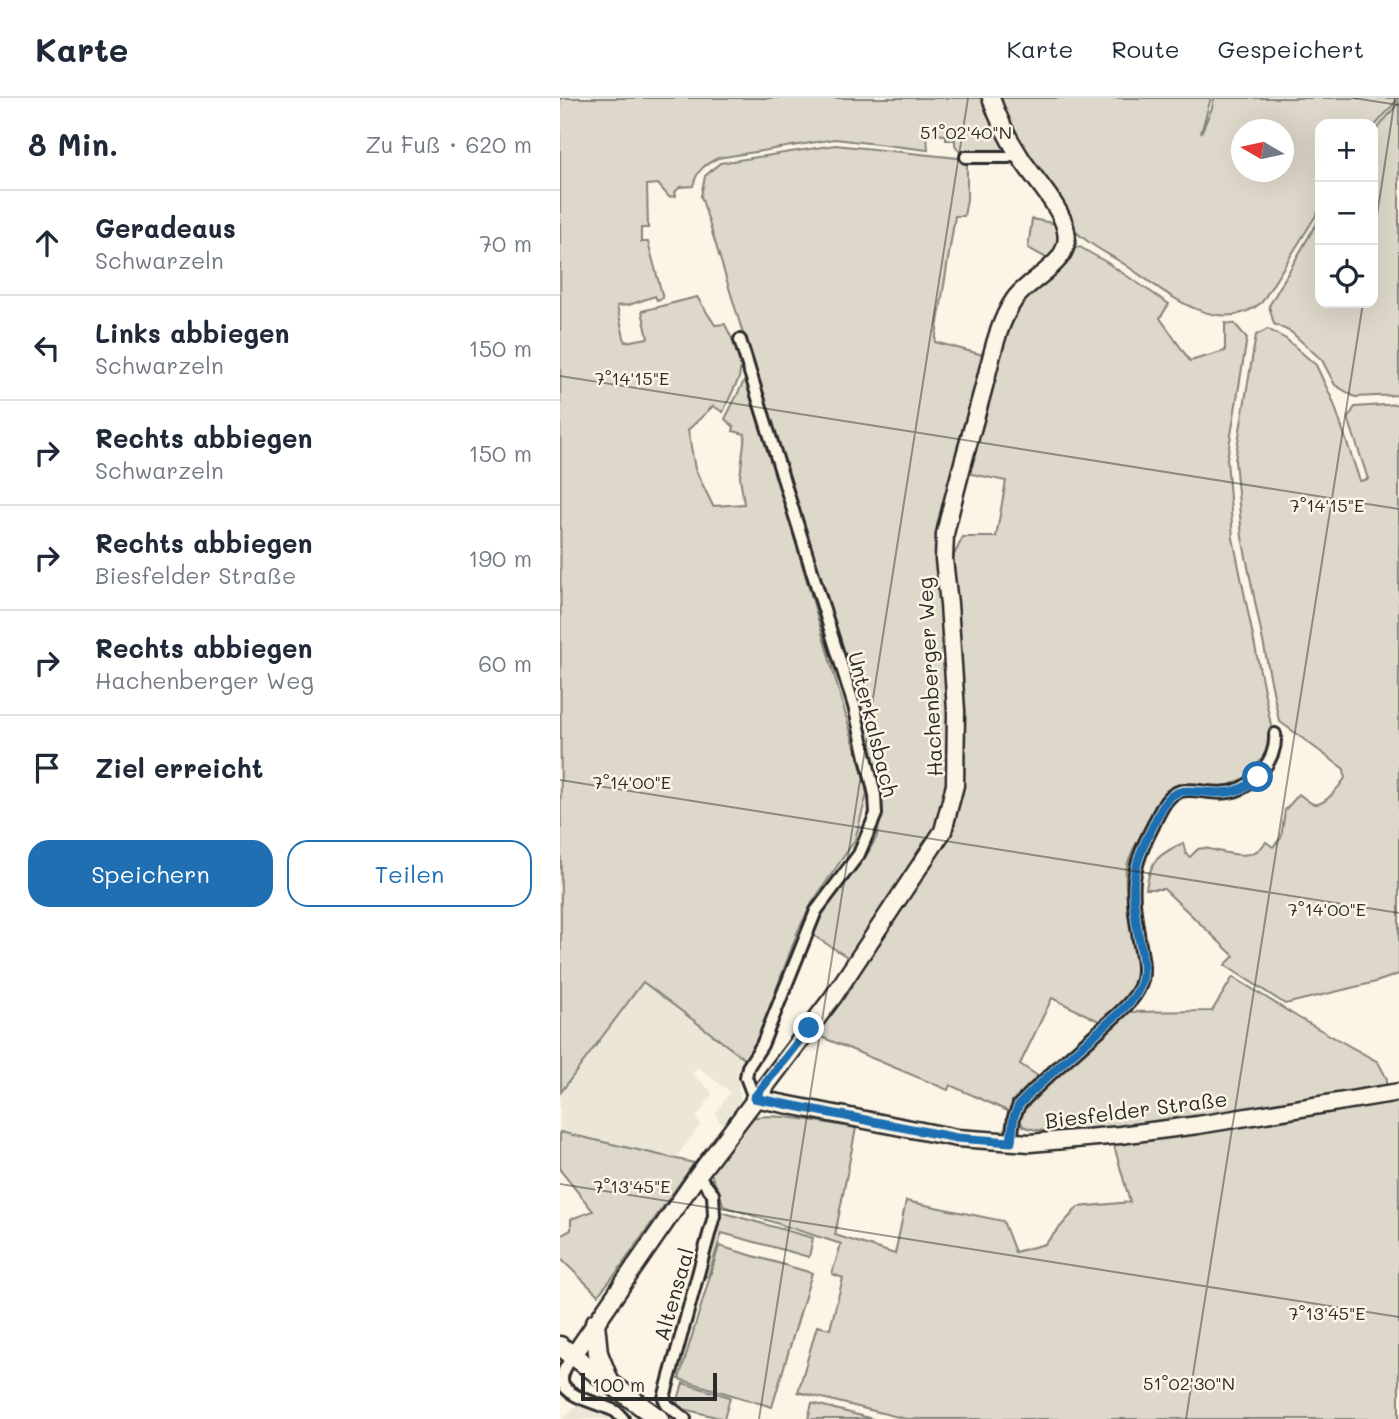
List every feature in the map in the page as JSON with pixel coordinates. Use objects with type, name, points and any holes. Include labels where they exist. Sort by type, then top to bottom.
[{"type":"main road","points":[[596,1323],[598,1353],[609,1381]]},
{"type":"main road","points":[[566,1351],[659,1419]]},
{"type":"street","name":"Hachenberger Weg","points":[[566,1351],[596,1323],[698,1175],[833,997],[943,831],[951,809],[955,785],[956,710],[944,559],[945,534],[1006,314],[1022,289],[1062,255],[1067,240],[1062,218],[1018,154],[991,98]]},
{"type":"street","points":[[966,157],[1008,157],[1018,154]]},
{"type":"street","name":"Unterkalsbach","points":[[740,340],[854,706],[875,795],[876,814],[859,853],[816,911],[762,1045],[748,1067],[746,1077],[754,1098]]},
{"type":"street","points":[[1011,1142],[1014,1116],[1019,1105],[1139,989],[1143,969],[1133,898],[1133,873],[1143,845],[1167,800],[1180,792],[1221,793],[1244,789],[1258,777],[1269,762],[1275,734]]},
{"type":"street","name":"Biesfelder Straße","points":[[754,1098],[957,1138],[1049,1142],[1120,1135],[1399,1092]]},
{"type":"street","name":"Altensaal","points":[[685,1419],[667,1405],[664,1398],[714,1216],[713,1194],[698,1175]]},
{"type":"street","points":[[566,1351],[562,1380],[565,1387],[590,1403],[614,1410],[623,1419]]},
{"type":"shaded area","points":[[560,98],[987,98],[1010,151],[1008,155],[961,154],[955,140],[946,140],[946,135],[927,134],[928,150],[835,139],[718,158],[702,169],[693,186],[680,187],[675,192],[676,196],[669,197],[658,184],[647,185],[648,228],[641,228],[641,242],[648,242],[663,298],[657,300],[655,296],[617,306],[625,342],[648,338],[642,311],[697,297],[715,325],[725,324],[742,360],[739,378],[723,412],[713,406],[688,430],[695,469],[713,506],[744,504],[740,477],[745,434],[733,431],[734,427],[725,419],[744,381],[749,381],[867,794],[855,840],[812,903],[798,931],[756,1044],[746,1060],[643,982],[561,1092]]},
{"type":"shaded area","points":[[997,98],[1211,98],[1201,133],[1214,98],[1399,98],[1378,122],[1378,119],[1315,119],[1315,217],[1262,302],[1245,312],[1227,316],[1190,307],[1089,243],[1071,227],[1011,130]]},
{"type":"shaded area","points":[[1399,102],[1399,395],[1355,397],[1335,385],[1322,360],[1291,332],[1274,324],[1269,306],[1315,226],[1315,308],[1378,308],[1378,128]]},
{"type":"shaded area","points":[[835,145],[967,159],[967,199],[964,216],[955,216],[935,342],[987,356],[939,534],[946,644],[949,779],[944,809],[932,838],[852,960],[811,934],[833,897],[868,853],[877,836],[882,811],[882,789],[701,196],[705,176],[720,163]]},
{"type":"shaded area","points":[[1032,219],[1057,224],[1059,243],[1050,260],[1028,248]]},
{"type":"shaded area","points":[[1080,247],[1169,304],[1160,318],[1190,361],[1225,351],[1225,323],[1235,324],[1247,338],[1227,459],[1233,538],[1272,730],[1258,767],[1247,778],[1219,790],[1164,798],[1137,843],[1126,870],[1138,967],[1137,981],[1132,992],[1101,1022],[1052,998],[1020,1064],[1041,1078],[1012,1101],[1012,1113],[950,1085],[948,1090],[812,1033],[950,832],[962,779],[950,563],[963,537],[996,537],[1006,481],[967,473],[1006,329],[1014,310],[1070,249]]},
{"type":"shaded area","points":[[1268,329],[1286,339],[1316,365],[1333,401],[1360,481],[1368,479],[1348,418],[1355,407],[1399,404],[1399,974],[1285,1004],[1225,965],[1234,956],[1164,889],[1146,889],[1156,860],[1183,843],[1186,854],[1190,857],[1198,849],[1204,848],[1246,855],[1260,849],[1266,842],[1273,847],[1281,838],[1285,810],[1299,794],[1318,804],[1332,795],[1345,778],[1344,769],[1279,721],[1242,537],[1235,460],[1256,335]]},
{"type":"shaded area","points":[[1233,977],[1378,1062],[1387,1079],[1386,1089],[1154,1124],[1068,1131],[1035,1130],[1023,1126],[1020,1121],[1024,1108],[1122,1012],[1212,1011]]},
{"type":"shaded area","points":[[643,982],[746,1060],[737,1074],[741,1101],[723,1124],[718,1121],[716,1113],[730,1092],[698,1067],[692,1074],[712,1095],[696,1118],[701,1124],[675,1159],[560,1132],[560,1093]]},
{"type":"shaded area","points":[[1399,1099],[1399,1419],[906,1419],[798,1392],[817,1326],[830,1329],[843,1278],[832,1274],[841,1244],[723,1206],[710,1169],[738,1129],[747,1120],[755,1117],[783,1117],[856,1128],[835,1235],[895,1254],[906,1201],[1003,1221],[1015,1252],[1045,1244],[1078,1207],[1130,1202],[1113,1142]]},
{"type":"shaded area","points":[[560,1132],[694,1163],[598,1295],[560,1258],[560,1236],[571,1230],[571,1219],[593,1211],[560,1170]]},
{"type":"shaded area","points":[[721,1212],[813,1238],[809,1257],[722,1233],[708,1277],[700,1276]]},
{"type":"shaded area","points":[[719,1246],[812,1273],[772,1407],[679,1379]]},
{"type":"shaded area","points":[[683,1383],[730,1397],[724,1419],[676,1407]]},
{"type":"shaded area","points":[[578,1403],[603,1412],[610,1419],[563,1419]]},
{"type":"shaded area","points":[[812,1403],[873,1419],[808,1419]]},
{"type":"route","points":[[809,1028],[754,1098],[957,1138],[1011,1142],[1015,1111],[1019,1105],[1108,1023],[1133,998],[1142,983],[1143,969],[1133,898],[1133,873],[1143,845],[1167,800],[1180,792],[1238,792],[1258,777]]}]
